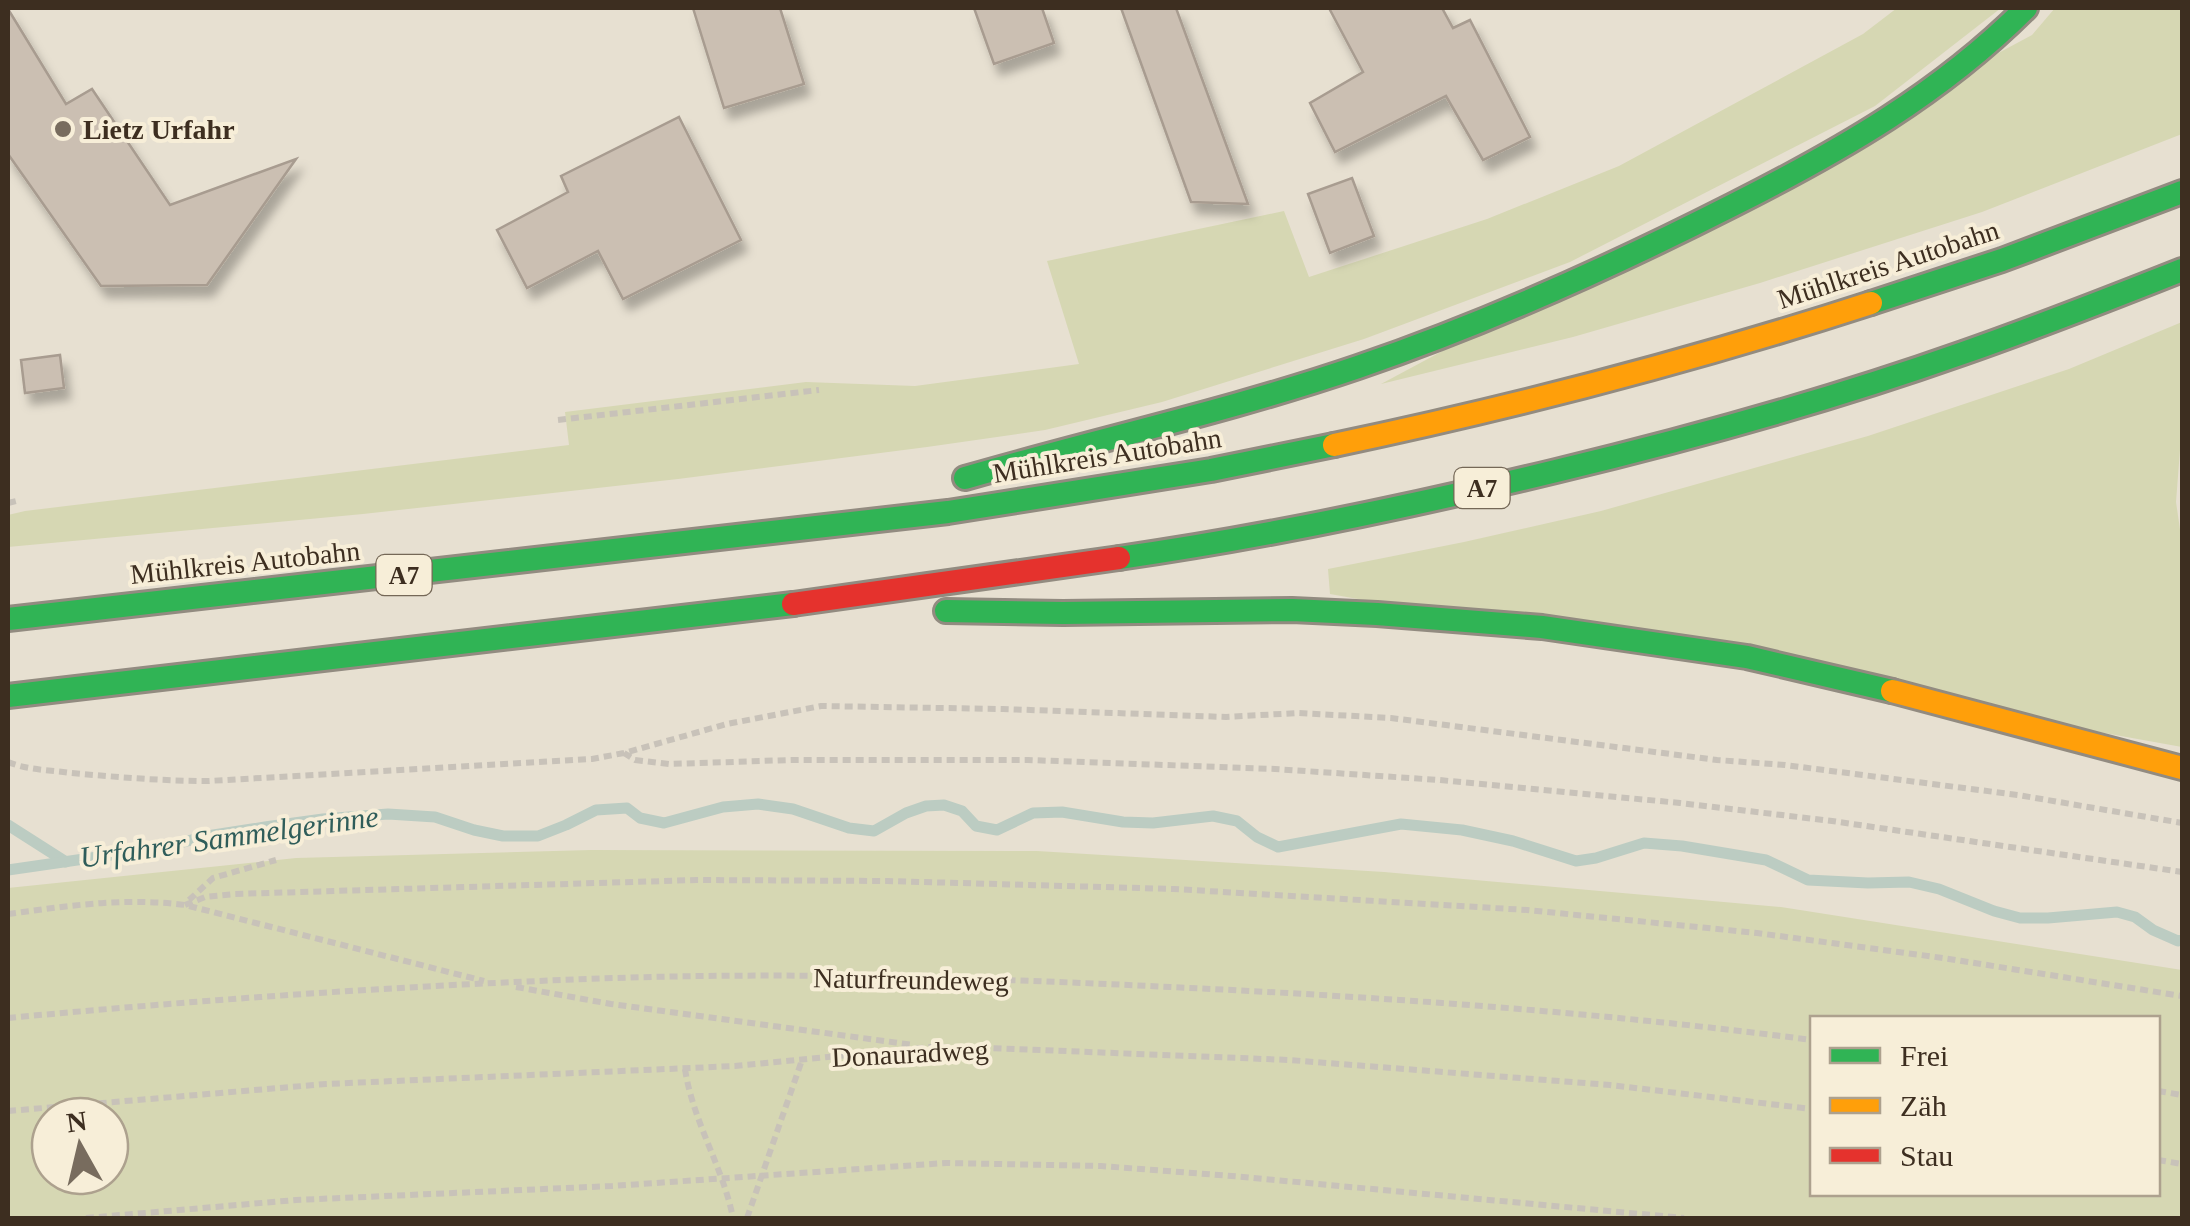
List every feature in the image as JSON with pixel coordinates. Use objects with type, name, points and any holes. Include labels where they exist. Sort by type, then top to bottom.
[{"type":"highway","points":[[948,484],[1149,430],[1358,366],[1490,319],[1579,280],[1787,177],[1890,118],[1956,73],[2026,8]]},
{"type":"highway","name":"Mühlkreis Autobahn","points":[[8,619],[948,512],[1211,470],[1409,429],[1799,326],[2002,260],[2182,192]]},
{"type":"highway","name":"A7","points":[[8,696],[758,609],[1268,534],[1681,440],[1880,380],[2083,312],[2182,270]]},
{"type":"highway","points":[[800,530],[911,495]]},
{"type":"highway","points":[[758,609],[1064,613],[1292,610],[1542,627],[1765,661],[1947,704],[2182,768]]},
{"type":"path","points":[[558,420],[819,390]]},
{"type":"path","points":[[8,762],[52,771],[208,781],[562,762],[624,754],[727,724],[821,706],[1226,717],[1298,713],[1391,718],[1785,766],[2018,795],[2182,823]]},
{"type":"path","points":[[624,754],[636,760],[669,764],[1028,760],[1275,768],[1439,780],[1832,820],[2182,872]]},
{"type":"path","points":[[185,905],[213,878],[276,860]]},
{"type":"path","points":[[185,905],[205,897],[235,894],[697,880],[1174,890],[1528,910],[1757,932],[2182,996]]},
{"type":"path","points":[[8,914],[106,902],[185,905],[499,984],[801,1032],[930,1047]]},
{"type":"path","name":"Naturfreundeweg","points":[[8,1018],[440,985],[616,978],[895,977],[1100,983],[1370,998],[1530,1010],[1810,1040]]},
{"type":"path","name":"Donauradweg","points":[[8,1111],[326,1084],[685,1070],[930,1047],[1289,1060],[1610,1085],[1810,1109]]},
{"type":"path","points":[[747,1218],[802,1060]]},
{"type":"path","points":[[685,1070],[692,1105],[722,1178],[733,1218]]},
{"type":"path","points":[[86,1218],[296,1200],[523,1191],[946,1163],[1101,1166],[1684,1218]]},
{"type":"green space","points":[[1897,8],[2001,8],[1875,106],[1570,262],[1364,339],[1162,402],[1045,430],[678,479],[363,514],[8,547],[8,515],[25,511],[569,445],[565,412],[806,382],[915,386],[1079,364],[1047,261],[1284,211],[1309,277],[1487,219],[1619,166],[1863,34]]},
{"type":"green space","points":[[2055,8],[2182,8],[2182,134],[1982,212],[1760,283],[1573,337],[1381,384],[2032,35]]},
{"type":"green space","points":[[2182,322],[2182,424],[2176,502],[2182,543],[2182,747],[1330,594],[1328,569],[1601,511],[1868,436],[2069,369]]},
{"type":"green space","points":[[591,850],[1037,851],[1384,872],[1781,907],[2182,970],[2182,1218],[8,1218],[8,888],[296,858]]},
{"type":"building","points":[[693,8],[780,8],[804,84],[724,108]]},
{"type":"building","points":[[974,8],[1042,8],[1054,43],[994,64]]},
{"type":"building","points":[[1121,8],[1176,8],[1248,204],[1191,202]]},
{"type":"building","points":[[1329,8],[1442,8],[1453,28],[1470,20],[1530,137],[1483,160],[1446,96],[1335,152],[1310,103],[1363,72]]},
{"type":"building","name":"Lietz Urfahr","points":[[8,9],[66,104],[92,89],[170,205],[296,159],[207,285],[101,286],[8,154]]},
{"type":"building","points":[[679,117],[741,240],[623,299],[598,251],[527,288],[497,230],[568,192],[561,176]]},
{"type":"building","points":[[1352,178],[1374,236],[1330,253],[1308,194]]},
{"type":"building","points":[[60,355],[64,388],[25,393],[21,360]]},
{"type":"waterway","name":"Urfahrer Sammelgerinne","points":[[8,870],[160,848],[265,827],[388,814],[435,817],[503,836],[538,836],[596,810],[627,808],[640,818],[664,823],[723,807],[758,804],[793,809],[849,828],[874,831],[906,813],[944,805],[962,811],[976,826],[997,830],[1033,813],[1062,812],[1153,823],[1213,816],[1237,821],[1278,847],[1401,824],[1462,830],[1576,861],[1644,843],[1682,846],[1766,860],[1808,880],[1909,882],[2020,918],[2117,912],[2182,940]]},
{"type":"waterway","points":[[8,825],[66,862]]},
{"type":"traffic: fast","points":[[965,478],[1309,383],[1454,332],[1548,293],[1687,228],[1850,142],[1924,94],[2026,8]]},
{"type":"traffic: fast","points":[[1871,303],[2002,260],[2182,192]]},
{"type":"traffic: fast","points":[[1119,558],[1393,508],[1710,432],[1913,370],[2182,270]]},
{"type":"traffic: fast","points":[[8,619],[948,512],[1211,470],[1334,445]]},
{"type":"traffic: fast","points":[[8,696],[793,604]]},
{"type":"traffic: fast","points":[[946,611],[1292,610],[1542,627],[1747,657],[1892,691]]},
{"type":"traffic: slow","points":[[1334,445],[1604,381],[1871,303]]},
{"type":"traffic: slow","points":[[1892,691],[2182,768]]},
{"type":"traffic: jam","points":[[793,604],[1119,558]]},
{"type":"place","name":"Lietz Urfahr","points":[[63,129]]}]
